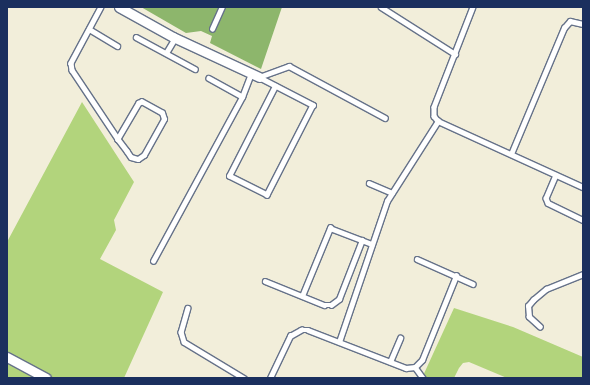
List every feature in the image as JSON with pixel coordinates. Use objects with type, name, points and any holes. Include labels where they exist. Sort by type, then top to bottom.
[{"type":"street","points":[[119,7],[175,38],[255,75]]},
{"type":"street","points":[[7,357],[46,378]]},
{"type":"lane","points":[[101,7],[71,63],[72,70],[118,139],[132,157],[138,159],[144,155],[164,119],[162,113],[142,102],[139,103],[118,139]]},
{"type":"lane","points":[[212,29],[222,7]]},
{"type":"lane","points":[[381,7],[455,54]]},
{"type":"lane","points":[[473,7],[434,107],[434,116],[438,121],[583,187]]},
{"type":"lane","points":[[512,154],[564,28],[570,21],[583,24]]},
{"type":"lane","points":[[89,29],[117,46]]},
{"type":"lane","points":[[136,37],[195,68]]},
{"type":"lane","points":[[166,53],[175,38]]},
{"type":"lane","points":[[153,261],[255,75],[289,66],[385,118]]},
{"type":"lane","points":[[255,75],[313,105],[267,195],[229,176],[275,86]]},
{"type":"lane","points":[[209,79],[242,97]]},
{"type":"lane","points":[[339,342],[372,244],[392,193],[438,121]]},
{"type":"lane","points":[[556,175],[546,198],[548,203],[583,220]]},
{"type":"lane","points":[[369,182],[392,193]]},
{"type":"lane","points":[[302,296],[330,228],[372,244]]},
{"type":"lane","points":[[265,281],[324,306],[336,302],[362,240]]},
{"type":"lane","points":[[417,259],[473,284]]},
{"type":"lane","points":[[540,327],[528,317],[528,306],[546,289],[583,274]]},
{"type":"lane","points":[[270,378],[290,336],[296,332],[308,330],[406,368],[415,367],[422,360],[456,276]]},
{"type":"lane","points":[[188,308],[181,332],[184,342],[244,378]]},
{"type":"lane","points":[[390,362],[400,338]]},
{"type":"lane","points":[[415,367],[423,378]]},
{"type":"green space","points":[[141,7],[282,7],[261,69],[210,43],[212,36],[201,31],[186,33]]},
{"type":"green space","points":[[82,102],[134,182],[114,220],[116,230],[100,259],[163,292],[124,378],[53,378],[7,353],[7,242]]},
{"type":"green space","points":[[454,308],[513,327],[583,357],[583,378],[507,378],[469,362],[463,363],[454,378],[422,378]]},
{"type":"green space","points":[[7,361],[39,378],[7,378]]}]
